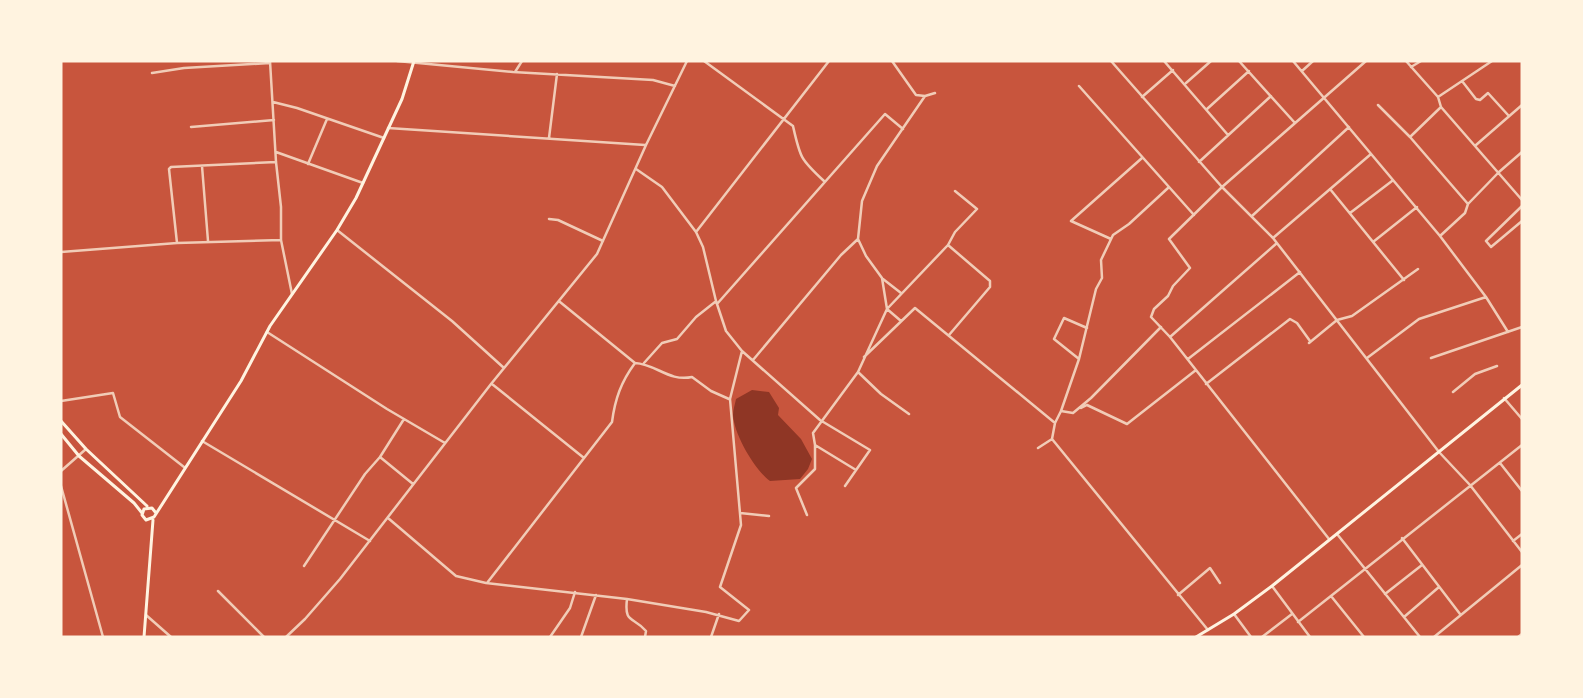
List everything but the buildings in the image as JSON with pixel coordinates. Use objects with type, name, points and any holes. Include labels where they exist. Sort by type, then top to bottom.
[{"type":"main road","points":[[144,637],[153,519],[184,467],[241,381],[267,332],[337,230],[363,183],[402,99],[414,63]]},
{"type":"main road","points":[[1196,637],[1234,614],[1272,586],[1504,398],[1522,386]]},
{"type":"main road","points":[[61,421],[86,450],[156,513]]},
{"type":"main road","points":[[61,434],[78,456],[116,486],[142,513],[144,519],[153,519]]},
{"type":"main road","points":[[142,513],[148,507]]},
{"type":"street","points":[[397,61],[516,72],[652,80],[675,86]]},
{"type":"street","points":[[516,72],[522,61]]},
{"type":"street","points":[[286,637],[305,619],[370,541],[491,384],[560,302],[597,254],[646,145],[687,61]]},
{"type":"street","points":[[704,61],[793,126],[797,151],[803,162],[824,182]]},
{"type":"street","points":[[696,232],[829,61]]},
{"type":"street","points":[[892,61],[916,95],[925,96],[935,93]]},
{"type":"street","points":[[1111,61],[1199,162],[1273,238],[1439,452],[1470,485],[1522,552]]},
{"type":"street","points":[[1164,61],[1186,83],[1228,135]]},
{"type":"street","points":[[1186,83],[1211,61]]},
{"type":"street","points":[[1239,61],[1295,123]]},
{"type":"street","points":[[1293,61],[1324,96],[1392,181],[1417,207],[1486,297],[1508,332]]},
{"type":"street","points":[[1302,72],[1313,61]]},
{"type":"street","points":[[1329,539],[1170,337],[1151,317],[1154,309],[1168,296],[1173,286],[1190,268],[1169,240],[1222,187],[1366,61]]},
{"type":"street","points":[[1406,61],[1438,97],[1441,107],[1522,200]]},
{"type":"street","points":[[1411,67],[1421,61]]},
{"type":"street","points":[[1438,97],[1492,61]]},
{"type":"street","points":[[152,73],[184,68],[270,62],[276,162],[281,207],[281,240],[292,294]]},
{"type":"street","points":[[1142,97],[1173,70]]},
{"type":"street","points":[[1207,109],[1249,71]]},
{"type":"street","points":[[549,138],[557,74]]},
{"type":"street","points":[[1462,81],[1476,99],[1480,100],[1488,93],[1508,115]]},
{"type":"street","points":[[1079,86],[1194,215]]},
{"type":"street","points":[[902,293],[882,278],[866,256],[858,239],[862,201],[877,166],[925,96]]},
{"type":"street","points":[[1199,162],[1272,96]]},
{"type":"street","points":[[273,102],[384,138]]},
{"type":"street","points":[[1378,105],[1410,137],[1468,204]]},
{"type":"street","points":[[1476,145],[1508,115],[1522,105]]},
{"type":"street","points":[[1410,137],[1441,107]]},
{"type":"street","points":[[644,364],[662,343],[677,339],[696,317],[716,303],[885,114],[903,129]]},
{"type":"street","points":[[308,164],[328,119]]},
{"type":"street","points":[[191,127],[274,120]]},
{"type":"street","points":[[1252,216],[1349,127]]},
{"type":"street","points":[[387,128],[646,145]]},
{"type":"street","points":[[276,152],[363,183]]},
{"type":"street","points":[[1440,236],[1465,213],[1468,204],[1499,172],[1522,152]]},
{"type":"street","points":[[1273,238],[1371,154]]},
{"type":"street","points":[[1111,240],[1071,221],[1142,158]]},
{"type":"street","points":[[177,243],[169,169],[171,167],[276,162]]},
{"type":"street","points":[[202,166],[208,241]]},
{"type":"street","points":[[636,169],[662,187],[696,232],[703,247],[716,303],[726,331],[742,351],[820,420],[870,450],[845,486]]},
{"type":"street","points":[[1350,214],[1392,181]]},
{"type":"street","points":[[1038,448],[1052,439],[1055,423],[1079,359],[1096,289],[1102,278],[1101,260],[1113,235],[1129,224],[1168,188]]},
{"type":"street","points":[[1330,189],[1404,280]]},
{"type":"street","points":[[808,515],[796,488],[814,468],[815,445],[812,433],[858,372],[887,309],[948,245],[956,232],[977,209],[954,192]]},
{"type":"street","points":[[1522,206],[1486,241],[1491,247],[1522,221]]},
{"type":"street","points":[[1373,242],[1417,207]]},
{"type":"street","points":[[549,219],[558,220],[603,241]]},
{"type":"street","points":[[337,230],[452,321],[504,368]]},
{"type":"street","points":[[752,360],[841,255],[858,239]]},
{"type":"street","points":[[61,252],[177,243],[281,240]]},
{"type":"street","points":[[1170,337],[1277,243]]},
{"type":"street","points":[[948,245],[990,281],[990,287],[950,335]]},
{"type":"street","points":[[1206,384],[1290,319],[1297,323],[1309,342],[1337,320],[1352,316],[1418,269]]},
{"type":"street","points":[[1188,360],[1300,272]]},
{"type":"street","points":[[882,278],[887,309],[901,321]]},
{"type":"street","points":[[1367,358],[1419,319],[1486,297]]},
{"type":"street","points":[[560,302],[635,363],[644,364],[673,378],[683,379],[692,377],[711,390],[730,399]]},
{"type":"street","points":[[864,357],[915,308],[1055,423]]},
{"type":"street","points":[[1079,359],[1054,339],[1064,318],[1088,328]]},
{"type":"street","points":[[1073,413],[1091,398],[1161,327]]},
{"type":"street","points":[[1431,358],[1522,327]]},
{"type":"street","points":[[267,332],[445,443]]},
{"type":"street","points":[[388,518],[456,576],[486,583],[627,599],[719,614],[739,621],[749,610],[720,587],[741,525],[730,399],[742,351]]},
{"type":"street","points":[[486,583],[612,422],[615,400],[626,375],[635,363]]},
{"type":"street","points":[[1453,392],[1475,374],[1497,366]]},
{"type":"street","points":[[1061,411],[1073,413],[1087,405],[1127,424],[1196,370]]},
{"type":"street","points":[[858,372],[882,394],[909,414]]},
{"type":"street","points":[[491,384],[584,458]]},
{"type":"street","points":[[61,401],[113,392],[120,417],[184,467]]},
{"type":"street","points":[[1504,398],[1522,419]]},
{"type":"street","points":[[304,566],[365,474],[380,457],[404,419]]},
{"type":"street","points":[[1052,439],[1208,630]]},
{"type":"street","points":[[202,441],[370,541]]},
{"type":"street","points":[[815,445],[856,470]]},
{"type":"street","points":[[1298,622],[1522,445]]},
{"type":"street","points":[[61,470],[86,450]]},
{"type":"street","points":[[380,457],[413,484]]},
{"type":"street","points":[[1500,463],[1522,492]]},
{"type":"street","points":[[61,486],[103,637]]},
{"type":"street","points":[[740,513],[769,516]]},
{"type":"street","points":[[1337,534],[1363,569],[1420,637]]},
{"type":"street","points":[[1513,541],[1522,534]]},
{"type":"street","points":[[1402,538],[1461,615]]},
{"type":"street","points":[[1385,594],[1422,565]]},
{"type":"street","points":[[1434,637],[1522,565]]},
{"type":"street","points":[[1178,595],[1210,568],[1220,583]]},
{"type":"street","points":[[1272,586],[1310,637]]},
{"type":"street","points":[[1404,617],[1439,587]]},
{"type":"street","points":[[218,591],[264,637]]},
{"type":"street","points":[[550,637],[570,608],[575,592]]},
{"type":"street","points":[[581,637],[596,595]]},
{"type":"street","points":[[1331,596],[1364,637]]},
{"type":"street","points":[[627,599],[625,612],[628,618],[644,628],[646,631],[645,637]]},
{"type":"street","points":[[145,614],[171,637]]},
{"type":"street","points":[[711,637],[719,614]]},
{"type":"street","points":[[1234,614],[1251,637]]},
{"type":"street","points":[[1262,637],[1292,614]]},
{"type":"street","points":[[1518,637],[1522,634]]},
{"type":"shaded area","points":[[752,390],[769,392],[779,408],[778,415],[801,439],[812,459],[808,469],[800,479],[770,481],[746,451],[737,432],[733,413],[736,399]]}]
